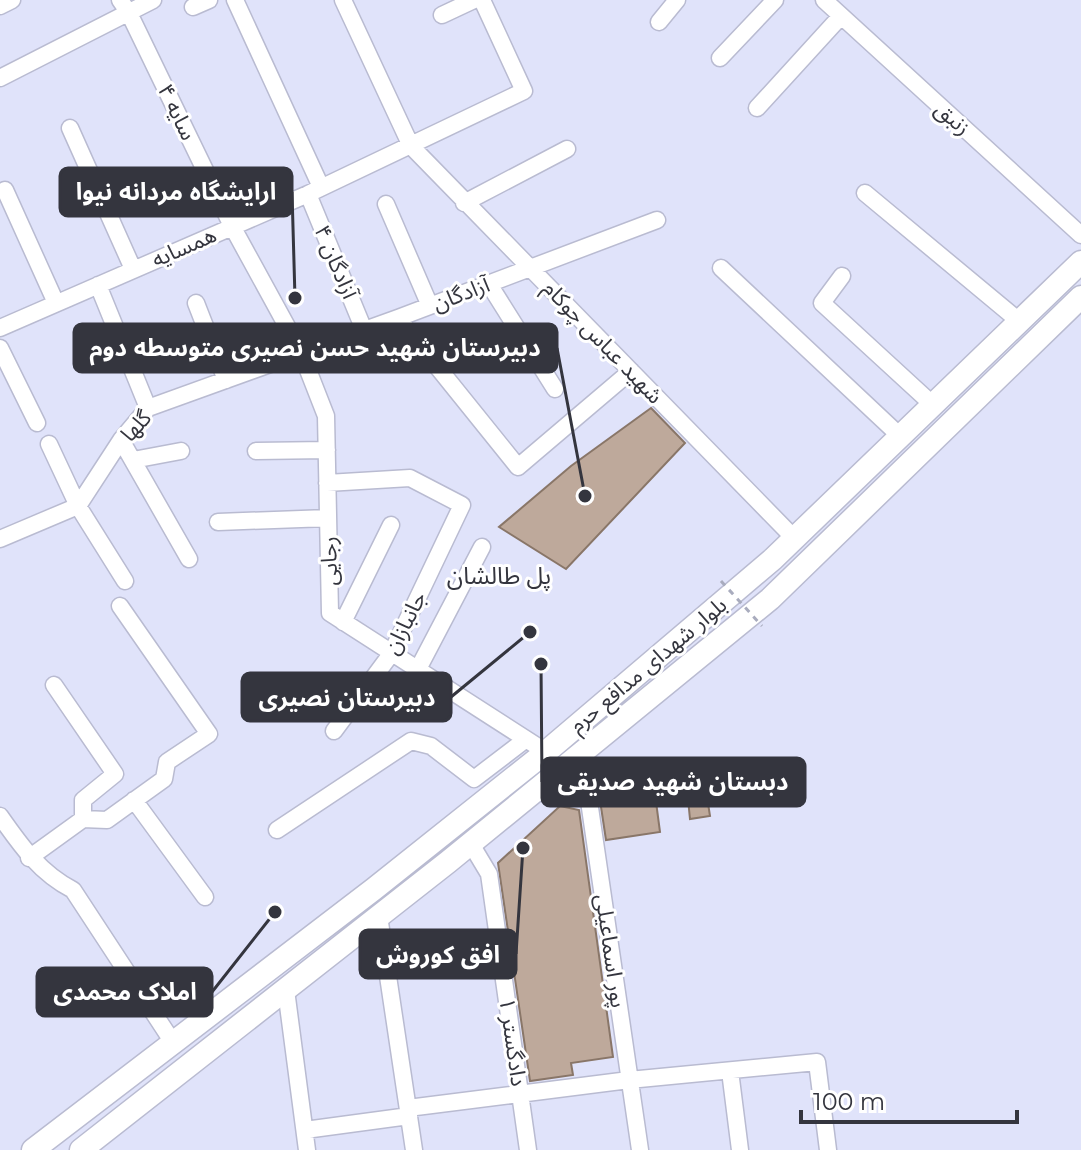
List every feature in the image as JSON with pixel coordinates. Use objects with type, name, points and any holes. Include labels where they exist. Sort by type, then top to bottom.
[{"type":"main road","name":"بلوار شهدای مدافع حرم","points":[[33,1150],[417,856],[546,752],[794,538],[1081,262]]},
{"type":"main road","name":"بلوار شهدای مدافع حرم","points":[[81,1150],[471,844],[770,599],[1081,297]]},
{"type":"main road","points":[[417,856],[432,875]]},
{"type":"street","points":[[0,6],[12,0]]},
{"type":"street","points":[[0,78],[124,6],[153,0]]},
{"type":"street","name":"آزادگان ۴","points":[[235,0],[314,190],[364,330]]},
{"type":"street","name":"شهید عباس چوکام","points":[[343,0],[411,146],[794,538]]},
{"type":"street","points":[[442,15],[474,0]]},
{"type":"street","name":"همسایه","points":[[1,324],[314,190],[524,91],[482,0]]},
{"type":"street","points":[[659,22],[677,0]]},
{"type":"street","points":[[720,58],[775,0]]},
{"type":"street","name":"زنبق","points":[[824,0],[1081,235]]},
{"type":"street","name":"سایه ۴","points":[[124,6],[232,226],[301,352]]},
{"type":"street","points":[[757,108],[841,16]]},
{"type":"street","points":[[70,128],[133,269]]},
{"type":"street","points":[[464,203],[567,149]]},
{"type":"street","points":[[5,190],[56,303]]},
{"type":"street","points":[[865,193],[1019,321]]},
{"type":"street","points":[[386,204],[430,306]]},
{"type":"street","name":"آزادگان","points":[[301,352],[657,220]]},
{"type":"street","points":[[721,268],[900,436]]},
{"type":"street","points":[[842,276],[822,303],[932,404]]},
{"type":"street","points":[[489,284],[555,389]]},
{"type":"street","points":[[98,285],[148,408]]},
{"type":"street","points":[[196,303],[226,380]]},
{"type":"street","points":[[398,318],[518,467],[631,371]]},
{"type":"street","points":[[0,348],[37,423]]},
{"type":"street","name":"گلها","points":[[78,506],[121,440],[148,408],[301,352]]},
{"type":"street","name":"رجایی","points":[[301,352],[326,416],[330,613],[343,622]]},
{"type":"street","points":[[121,440],[189,559]]},
{"type":"street","points":[[49,444],[78,506],[125,581]]},
{"type":"street","points":[[256,451],[327,450]]},
{"type":"street","points":[[133,460],[181,451]]},
{"type":"street","name":"جانبازان","points":[[327,483],[410,478],[462,505],[391,654],[334,731]]},
{"type":"street","points":[[0,539],[78,506]]},
{"type":"street","points":[[218,522],[328,518]]},
{"type":"street","points":[[391,525],[343,622],[546,752]]},
{"type":"street","points":[[417,671],[482,547]]},
{"type":"street","points":[[29,858],[83,819],[107,820],[164,779],[167,762],[209,734],[120,606]]},
{"type":"street","points":[[54,685],[115,774],[83,800],[83,819]]},
{"type":"street","points":[[277,830],[411,741],[431,746],[474,779],[525,740]]},
{"type":"street","name":"پور اسماعیلی","points":[[582,753],[640,1150]]},
{"type":"street","points":[[134,800],[205,897]]},
{"type":"street","points":[[0,816],[29,858],[73,890],[174,1044]]},
{"type":"street","name":"دادگستر ۱","points":[[471,844],[489,874],[528,1150]]},
{"type":"street","points":[[379,916],[414,1150]]},
{"type":"street","points":[[286,990],[307,1150]]},
{"type":"street","points":[[305,1130],[520,1092],[817,1062],[828,1150]]},
{"type":"street","points":[[730,1071],[740,1150]]},
{"type":"path","points":[[721,581],[762,626]]},
{"type":"building","points":[[651,408],[685,443],[566,569],[499,527],[571,466]]},
{"type":"building","points":[[653,779],[660,832],[606,840],[598,787]]},
{"type":"building","points":[[707,797],[710,816],[690,819],[688,799]]},
{"type":"building","points":[[560,806],[579,810],[613,1057],[571,1063],[573,1075],[530,1081],[498,863]]},
{"type":"place","name":"ارایشگاه مردانه نیوا","points":[[295,298]]},
{"type":"place","name":"دبیرستان شهید حسن نصیری متوسطه دوم","points":[[585,496]]},
{"type":"place","name":"دبیرستان نصیری","points":[[530,632]]},
{"type":"place","name":"دبستان شهید صدیقی","points":[[541,664]]},
{"type":"place","name":"افق کوروش","points":[[523,848]]},
{"type":"place","name":"املاک محمدی","points":[[275,912]]},
{"type":"district","name":"پل طالشان","points":[[499,575]]}]
